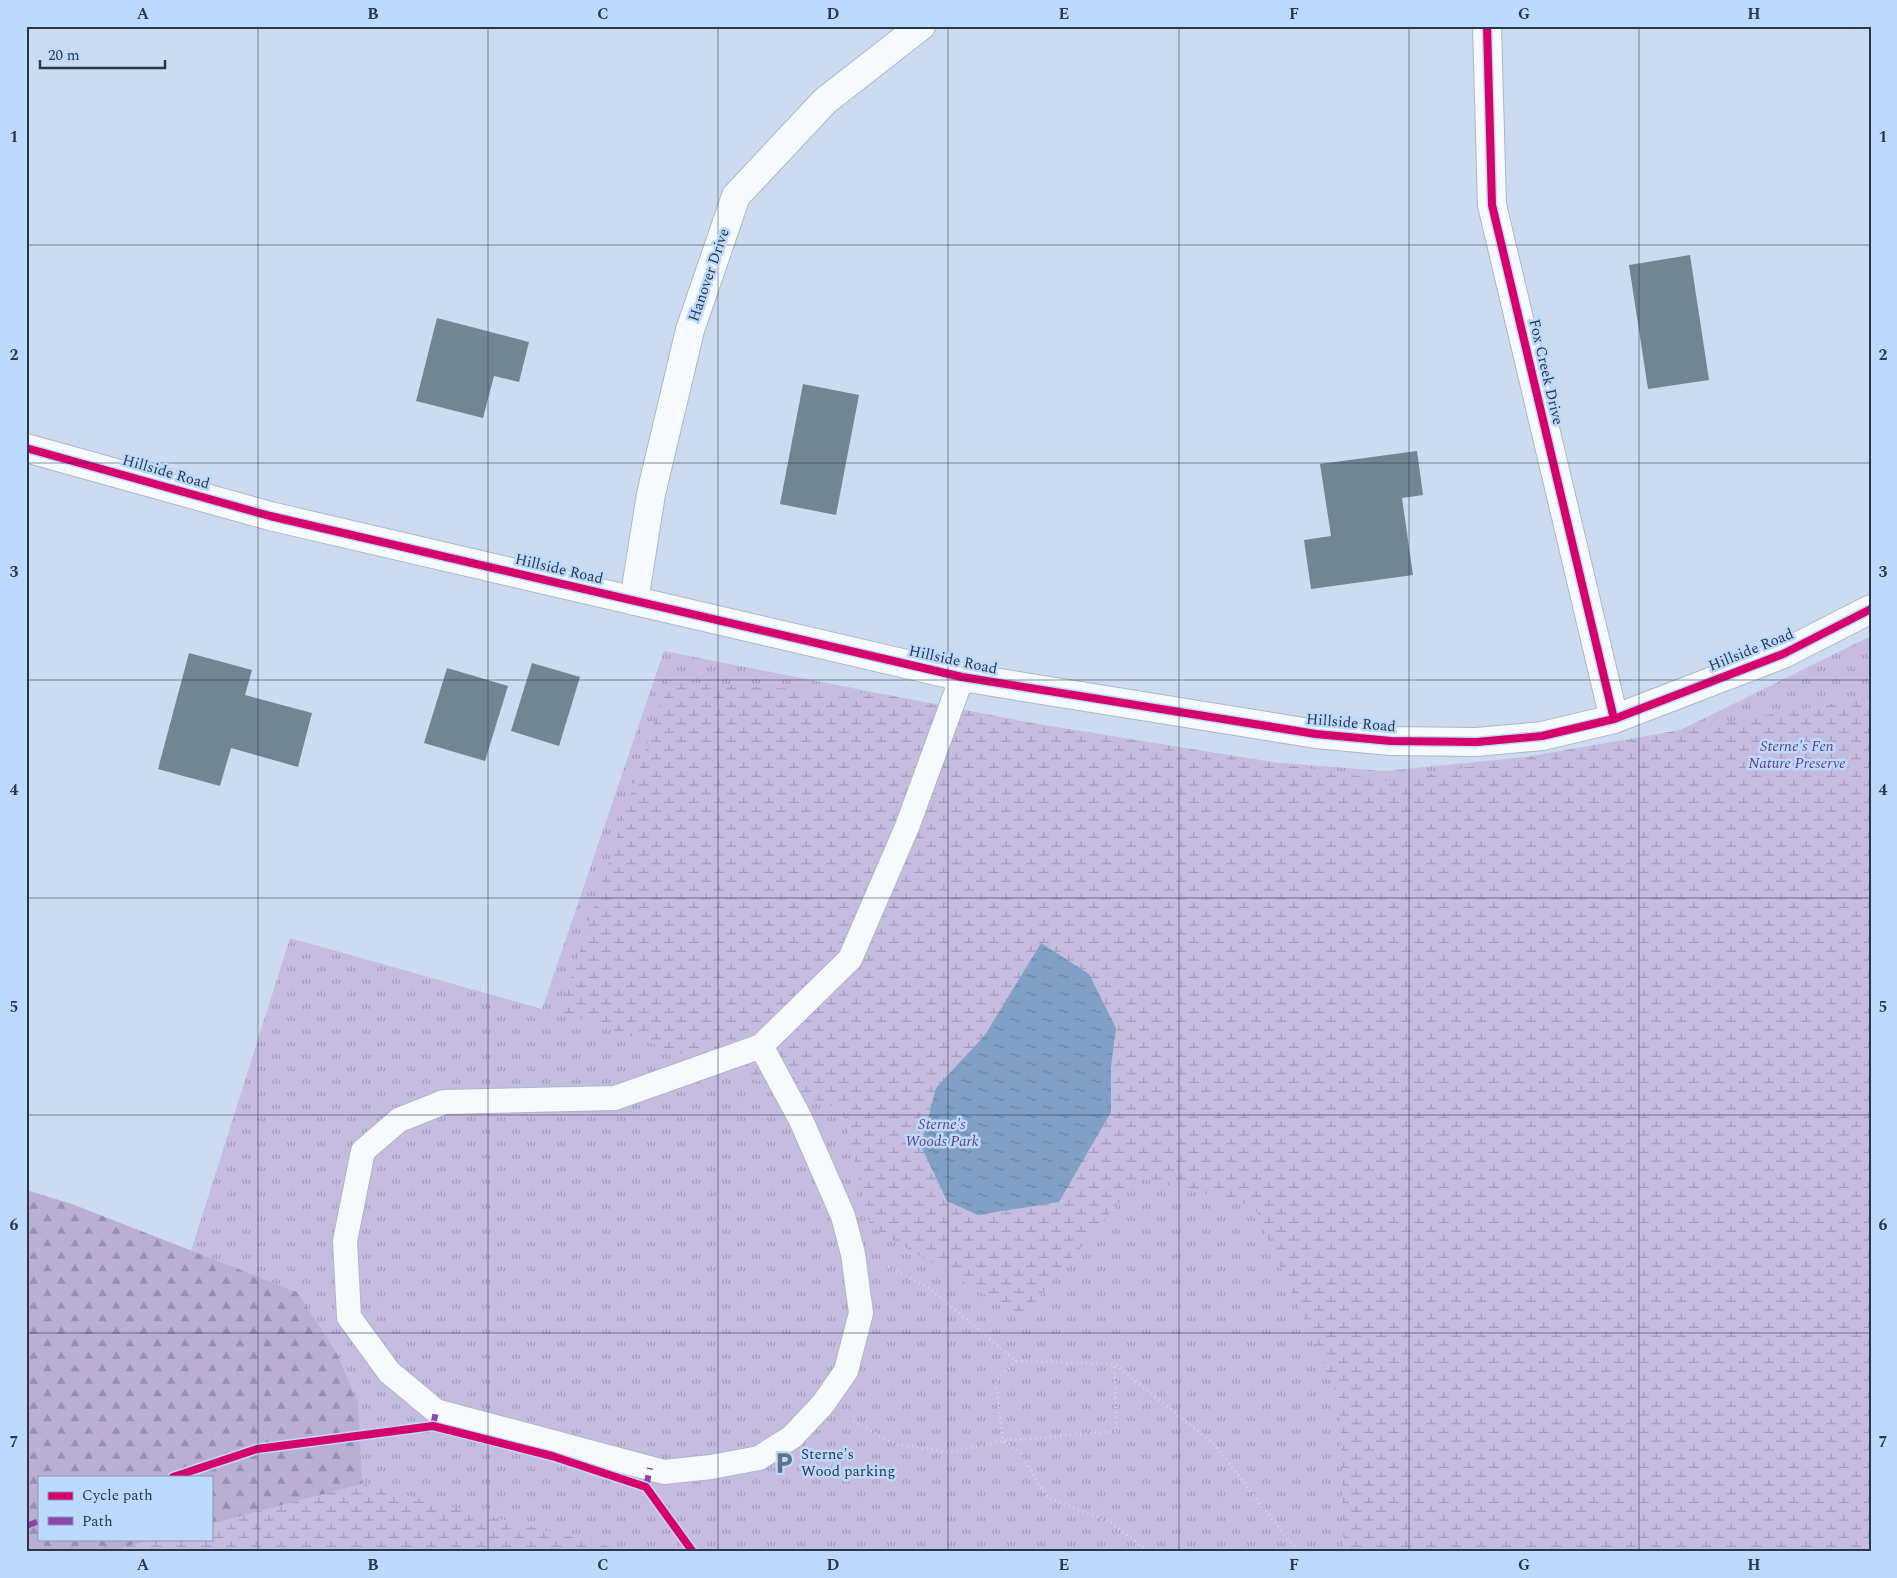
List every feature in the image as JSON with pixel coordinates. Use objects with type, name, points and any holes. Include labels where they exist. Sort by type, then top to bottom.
[{"type":"street","name":"Hanover Drive","points":[[634,601],[651,494],[690,330],[736,196],[825,101],[921,26]]},
{"type":"street","name":"Fox Creek Drive","points":[[1487,26],[1492,205],[1614,719]]},
{"type":"street","name":"Hillside Road","points":[[26,448],[270,516],[962,677],[1306,733],[1390,741],[1477,742],[1542,736],[1614,719],[1783,654],[1871,609]]},
{"type":"lane","points":[[761,1046],[801,1120],[843,1216],[853,1254],[861,1313],[846,1371],[823,1404],[792,1437],[758,1458],[711,1467],[664,1472],[436,1411],[389,1372],[349,1317],[345,1241],[363,1151],[399,1120],[444,1102],[615,1098],[761,1046],[850,959],[908,827],[962,677]]},
{"type":"path","points":[[853,1254],[886,1266],[928,1288],[1016,1361],[1114,1364],[1213,1443],[1298,1552]]},
{"type":"path","points":[[1016,1361],[996,1380],[1003,1441],[1020,1453],[1048,1497],[1112,1523],[1149,1552]]},
{"type":"path","points":[[823,1404],[895,1444],[950,1452],[1003,1441],[1117,1431],[1114,1364]]},
{"type":"green space","name":"Sterne's Woods Park","points":[[1871,636],[1871,1552],[26,1552],[26,1262],[191,1251],[290,938],[542,1009],[664,651],[1196,756],[1384,771],[1650,745]]},
{"type":"green space","name":"Sterne's Fen Nature Preserve","points":[[668,681],[888,695],[1032,723],[1388,781],[1871,697],[1871,1552],[1344,1552],[1340,1402],[1254,1206],[1140,1178],[1022,1317],[870,1226],[842,1109],[560,1012]]},
{"type":"green space","points":[[26,1190],[72,1204],[297,1292],[337,1354],[358,1403],[362,1484],[212,1524],[212,1476],[38,1476],[38,1540],[150,1540],[107,1552],[26,1552]]},
{"type":"green space","points":[[362,1484],[631,1552],[107,1552],[150,1540],[212,1540],[212,1524]]},
{"type":"water","points":[[1041,943],[1089,974],[1116,1028],[1111,1067],[1111,1112],[1059,1202],[978,1215],[947,1201],[921,1146],[936,1088],[985,1035]]},
{"type":"building","points":[[1690,255],[1709,380],[1648,389],[1629,265]]},
{"type":"building","points":[[437,318],[529,342],[519,382],[494,376],[483,418],[416,401]]},
{"type":"building","points":[[803,384],[859,395],[836,515],[780,504]]},
{"type":"building","points":[[1417,451],[1423,495],[1402,498],[1413,575],[1311,589],[1304,540],[1331,536],[1320,464]]},
{"type":"building","points":[[189,653],[252,670],[245,695],[312,713],[298,767],[231,748],[220,786],[158,769]]},
{"type":"building","points":[[532,663],[580,677],[559,746],[511,731]]},
{"type":"building","points":[[447,668],[508,686],[485,761],[424,743]]},
{"type":"marked path","points":[[433,1426],[436,1411]]},
{"type":"marked path","points":[[646,1487],[650,1468]]},
{"type":"marked path","points":[[26,1526],[38,1521]]},
{"type":"cycle path","points":[[1487,26],[1492,205],[1614,719]]},
{"type":"cycle path","points":[[26,448],[270,516],[962,677],[1316,734],[1391,741],[1477,742],[1542,736],[1614,719],[1783,654],[1871,609]]},
{"type":"cycle path","points":[[176,1476],[257,1449],[433,1426],[552,1456],[646,1487],[693,1552]]},
{"type":"place","name":"Sterne's Wood parking","points":[[784,1463]]}]
